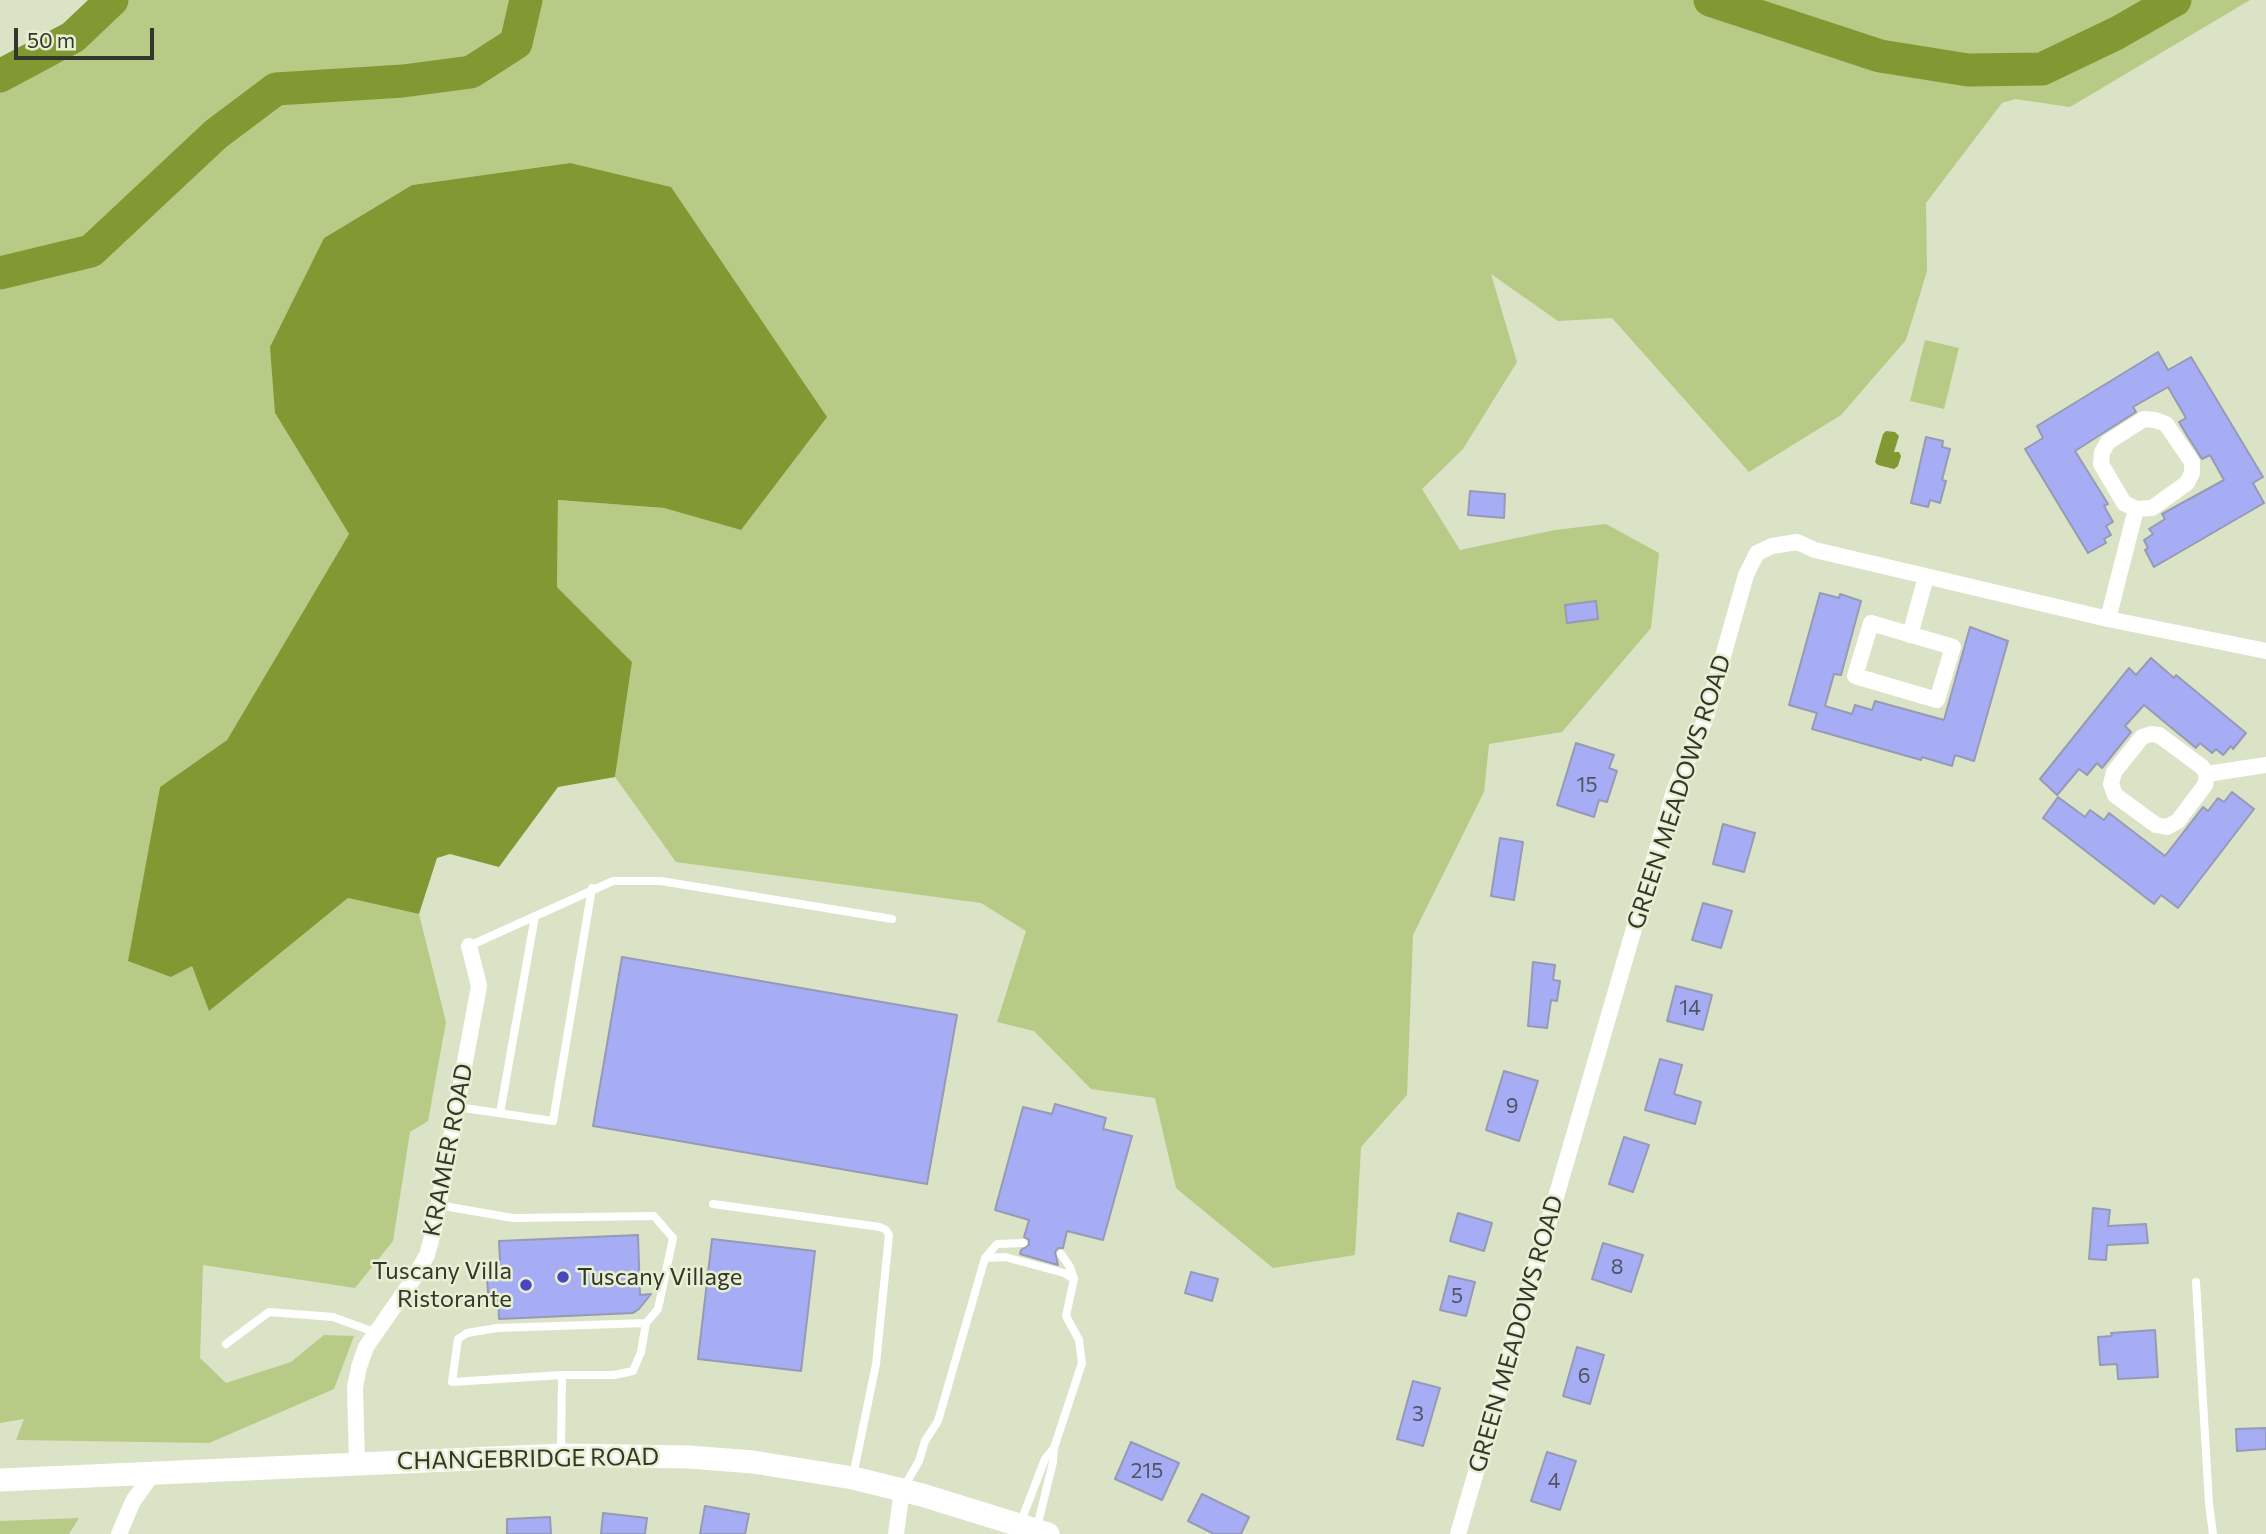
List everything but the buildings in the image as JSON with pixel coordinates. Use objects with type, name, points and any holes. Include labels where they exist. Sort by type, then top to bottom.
[{"type":"main road","name":"CHANGEBRIDGE ROAD","points":[[0,1480],[561,1455],[689,1457],[753,1462],[853,1478],[1035,1530]]},
{"type":"street","points":[[2144,419],[2155,420],[2166,424],[2192,462],[2192,473],[2187,483],[2152,508],[2136,509],[2124,503],[2101,464],[2102,452],[2108,442],[2144,419]]},
{"type":"street","points":[[2108,619],[2136,509]]},
{"type":"street","name":"GREEN MEADOWS ROAD","points":[[1458,1534],[1674,791],[1705,720],[1746,575],[1757,554],[1772,546],[1797,542],[1815,550],[1926,577],[2108,619],[2266,651]]},
{"type":"street","points":[[1910,635],[1926,577]]},
{"type":"street","points":[[1871,623],[1910,635],[1953,647],[1937,700],[1855,676],[1871,623]]},
{"type":"street","points":[[2151,734],[2159,735],[2202,767],[2207,775],[2205,785],[2178,821],[2167,827],[2156,825],[2115,795],[2111,784],[2114,772],[2142,737],[2151,734]]},
{"type":"street","points":[[2207,775],[2266,765]]},
{"type":"street","name":"KRAMER ROAD","points":[[357,1463],[355,1387],[359,1367],[366,1347],[427,1255],[438,1205],[479,986],[469,946]]},
{"type":"street","points":[[119,1534],[133,1501],[152,1475]]},
{"type":"street","points":[[896,1534],[902,1490]]},
{"type":"lane","points":[[469,946],[592,888],[613,881],[661,881],[892,919]]},
{"type":"lane","points":[[457,1107],[554,1121],[592,888]]},
{"type":"lane","points":[[500,1113],[535,916]]},
{"type":"lane","points":[[713,1204],[880,1227],[889,1235],[876,1364],[853,1478]]},
{"type":"lane","points":[[438,1205],[513,1218],[654,1216],[673,1238],[658,1309],[646,1323],[641,1352],[633,1371],[614,1375],[562,1375],[453,1382],[458,1339],[467,1333],[497,1328],[646,1323]]},
{"type":"lane","points":[[902,1490],[919,1461],[925,1441],[938,1421],[985,1258],[998,1244],[1023,1242]]},
{"type":"lane","points":[[1035,1530],[1054,1462],[1055,1448],[1082,1363],[1079,1340],[1066,1316],[1074,1279],[1070,1266],[1061,1254]]},
{"type":"lane","points":[[985,1258],[1005,1257],[1064,1273],[1074,1279]]},
{"type":"lane","points":[[2196,1282],[2213,1534]]},
{"type":"lane","points":[[226,1344],[269,1312],[333,1317],[377,1333]]},
{"type":"lane","points":[[561,1455],[562,1375]]},
{"type":"lane","points":[[1035,1530],[1045,1459],[1055,1448]]},
{"type":"shaded area","points":[[128,0],[2250,0],[2070,107],[2015,99],[2002,103],[1926,203],[1927,271],[1906,340],[1841,415],[1749,472],[1612,318],[1558,321],[1491,274],[1517,362],[1463,449],[1422,489],[1460,550],[1555,530],[1606,524],[1659,553],[1651,628],[1562,732],[1489,744],[1484,792],[1413,935],[1407,1095],[1361,1147],[1355,1255],[1273,1268],[1176,1188],[1155,1098],[1091,1089],[1034,1031],[997,1022],[1026,931],[981,903],[676,862],[615,777],[632,662],[557,587],[558,500],[664,508],[741,530],[570,163],[412,185],[324,238],[275,413],[349,534],[227,740],[160,787],[129,960],[192,966],[209,1010],[348,898],[419,914],[446,1022],[428,1121],[410,1132],[393,1241],[355,1288],[203,1265],[200,1358],[226,1383],[291,1362],[324,1335],[354,1336],[334,1389],[209,1443],[16,1440],[24,1419],[0,1423],[0,90],[66,60]]},
{"type":"shaded area","points":[[570,163],[671,187],[827,417],[741,530],[664,508],[558,500],[557,587],[632,662],[615,777],[558,787],[499,867],[450,854],[437,858],[419,914],[348,898],[209,1011],[192,966],[171,977],[128,961],[160,787],[227,740],[349,534],[275,413],[270,347],[324,238],[412,185]]},
{"type":"shaded area","points":[[1925,340],[1959,348],[1944,409],[1910,401]]},
{"type":"shaded area","points":[[1886,431],[1895,432],[1899,436],[1894,452],[1899,452],[1901,456],[1894,469],[1875,462]]},
{"type":"shaded area","points":[[79,1518],[69,1534],[0,1534],[0,1521]]},
{"type":"waterway","points":[[0,76],[73,37],[112,0]]},
{"type":"waterway","points":[[0,273],[91,251],[216,134],[276,89],[403,81],[471,72],[516,43],[526,0]]},
{"type":"waterway","points":[[1710,0],[1880,56],[1968,70],[2042,69],[2117,33],[2175,0]]},
{"type":"place","name":"Tuscany Village","points":[[563,1277]]},
{"type":"place","name":"Tuscany Villa Ristorante","points":[[526,1285]]}]
